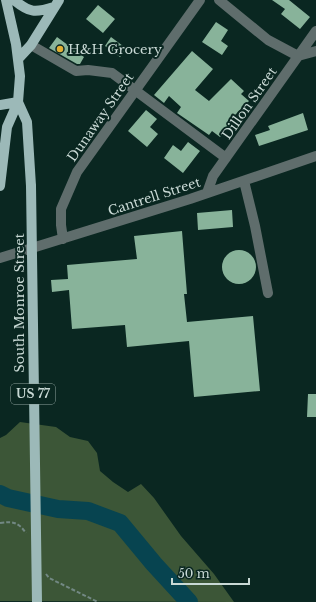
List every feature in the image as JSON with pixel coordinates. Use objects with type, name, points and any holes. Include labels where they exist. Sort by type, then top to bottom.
[{"type":"main road","name":"US 77","points":[[0,186],[7,127],[18,102],[20,76],[14,31],[6,0]]},
{"type":"main road","points":[[14,0],[27,10],[34,11],[41,11],[56,3]]},
{"type":"main road","points":[[18,59],[31,45],[56,3]]},
{"type":"main road","points":[[0,106],[18,102]]},
{"type":"main road","name":"South Monroe Street","points":[[18,102],[27,122],[31,186],[37,602]]},
{"type":"street","name":"Dunaway Street","points":[[63,239],[61,209],[77,172],[200,0]]},
{"type":"street","points":[[219,0],[268,40],[298,56],[316,51]]},
{"type":"street","name":"Dillon Street","points":[[207,193],[213,176],[316,31]]},
{"type":"street","points":[[31,45],[76,71],[88,70],[112,73],[226,158]]},
{"type":"street","name":"Cantrell Street","points":[[0,258],[207,193],[316,156]]},
{"type":"street","points":[[244,181],[255,226],[268,293]]},
{"type":"green space","points":[[20,422],[56,427],[70,437],[88,441],[97,453],[100,471],[113,482],[128,492],[141,484],[154,498],[181,536],[214,574],[234,602],[0,601],[0,438],[6,435]]},
{"type":"building","points":[[272,0],[289,0],[310,17],[300,29],[281,14],[285,9]]},
{"type":"building","points":[[98,5],[115,19],[103,33],[86,19]]},
{"type":"building","points":[[216,22],[228,30],[221,41],[228,46],[222,55],[202,42]]},
{"type":"building","points":[[57,37],[84,57],[80,64],[77,64],[49,48]]},
{"type":"building","points":[[111,37],[127,49],[120,57],[105,46]]},
{"type":"building","points":[[192,51],[213,69],[195,90],[209,101],[231,79],[244,91],[241,94],[249,101],[232,118],[234,119],[220,137],[212,131],[209,135],[177,113],[181,107],[169,96],[164,103],[154,95]]},
{"type":"building","points":[[146,110],[157,119],[150,127],[158,134],[147,147],[128,131]]},
{"type":"building","points":[[303,113],[308,130],[259,146],[255,135],[270,130],[268,126]]},
{"type":"building","points":[[188,142],[200,151],[183,173],[164,158],[173,145],[181,151]]},
{"type":"building","points":[[232,210],[233,227],[198,230],[197,213]]},
{"type":"building","points":[[182,231],[187,294],[184,294],[187,322],[253,316],[260,391],[194,397],[189,341],[127,347],[125,325],[72,329],[69,290],[52,292],[51,280],[68,279],[67,265],[137,259],[134,236]]},
{"type":"building","points":[[236,250],[242,250],[246,251],[253,257],[256,267],[255,274],[249,281],[242,284],[236,284],[232,283],[225,277],[222,270],[222,264],[223,260],[229,253]]},
{"type":"building","points":[[308,394],[316,394],[316,417],[307,417]]},
{"type":"waterway","points":[[0,494],[8,498],[58,509],[88,511],[120,523],[154,564],[189,602]]},
{"type":"place","name":"H&H Grocery","points":[[60,49]]}]
